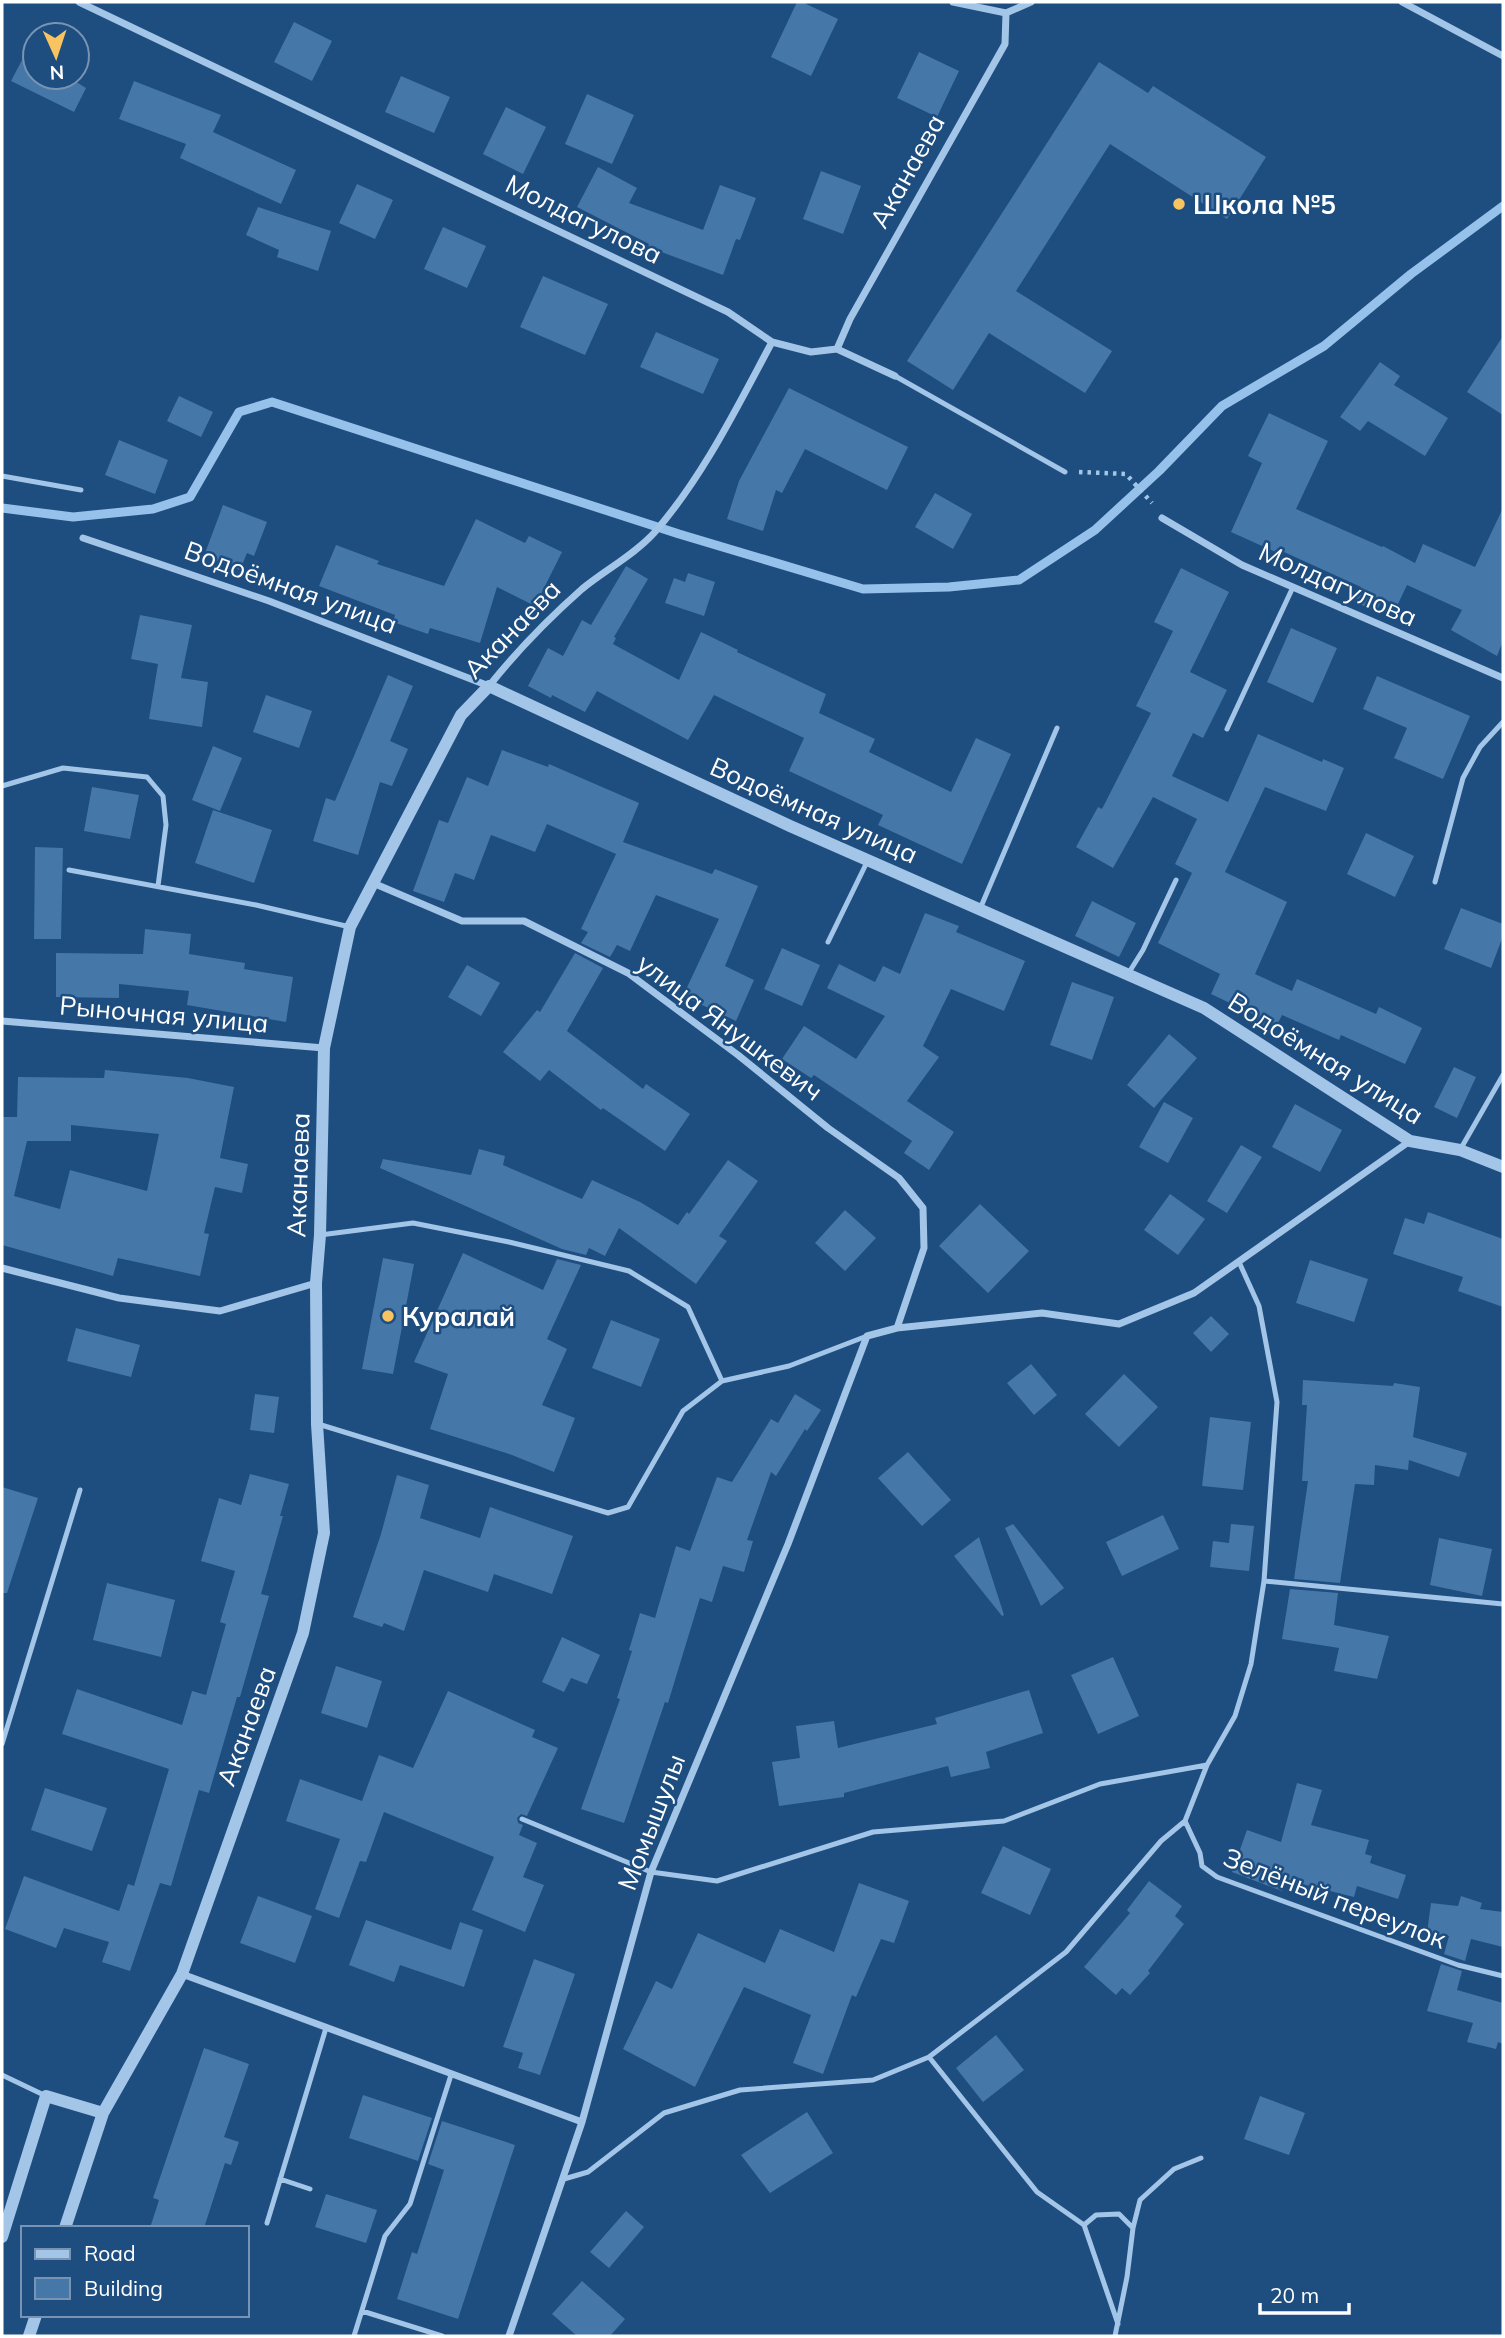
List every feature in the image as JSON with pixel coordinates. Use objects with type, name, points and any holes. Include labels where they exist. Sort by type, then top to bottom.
[{"type":"street","name":"Молдагулова","points":[[79,2],[728,312],[772,342],[811,352],[837,349],[895,376]]},
{"type":"street","points":[[953,2],[1006,13],[1031,2]]},
{"type":"street","points":[[1402,2],[1503,56]]},
{"type":"street","name":"Аканаева","points":[[837,349],[850,319],[1005,44],[1006,13]]},
{"type":"street","name":"Аканаева","points":[[66,2226],[103,2113],[182,1974],[303,1633],[324,1533],[317,1424],[316,1283],[320,1235],[324,1048],[350,927],[461,715],[520,648],[582,589],[652,536],[722,435],[772,342]]},
{"type":"street","name":"Молдагулова","points":[[1162,518],[1242,565],[1503,678]]},
{"type":"street","name":"Водоёмная улица","points":[[83,538],[269,601],[489,686],[777,820],[1204,1008],[1410,1141],[1460,1150],[1503,1167]]},
{"type":"street","name":"улица Янушкевич","points":[[373,883],[462,921],[524,921],[628,973],[738,1055],[828,1128],[899,1178],[923,1208],[924,1248],[897,1328]]},
{"type":"street","name":"Рыночная улица","points":[[2,1021],[324,1048]]},
{"type":"street","points":[[867,1336],[897,1328],[1042,1313],[1119,1324],[1194,1293],[1410,1141]]},
{"type":"street","points":[[2,1268],[119,1298],[220,1311],[316,1283]]},
{"type":"street","name":"Момышулы","points":[[509,2336],[582,2122],[651,1872],[788,1544],[867,1336]]},
{"type":"street","points":[[182,1974],[582,2122]]},
{"type":"street","points":[[2,2237],[46,2095],[103,2113]]},
{"type":"street","points":[[29,2336],[35,2317]]},
{"type":"lane","name":"Молдагулова","points":[[895,376],[1065,472]]},
{"type":"lane","points":[[2,477],[81,490]]},
{"type":"lane","points":[[1227,729],[1293,587]]},
{"type":"lane","points":[[1435,882],[1463,778],[1480,747],[1503,722]]},
{"type":"lane","points":[[980,909],[1057,729]]},
{"type":"lane","points":[[2,786],[63,768],[147,777],[163,796],[166,825],[158,886]]},
{"type":"lane","points":[[828,942],[868,860]]},
{"type":"lane","points":[[69,870],[256,905],[350,927]]},
{"type":"lane","points":[[1128,975],[1143,950],[1176,880]]},
{"type":"lane","points":[[1460,1150],[1503,1075]]},
{"type":"lane","points":[[320,1235],[412,1223],[629,1270],[688,1307],[722,1381]]},
{"type":"lane","points":[[564,2179],[588,2172],[664,2113],[740,2090],[873,2080],[929,2057],[1066,1952],[1161,1841],[1185,1821],[1207,1765],[1235,1716],[1251,1664],[1264,1581],[1277,1402],[1259,1306],[1240,1262]]},
{"type":"lane","points":[[317,1424],[608,1513],[628,1507],[683,1411],[722,1381],[789,1366],[867,1336]]},
{"type":"lane","points":[[2,1744],[80,1489]]},
{"type":"lane","points":[[1264,1581],[1503,1604]]},
{"type":"lane","points":[[522,1819],[651,1872],[717,1881],[873,1832],[1004,1821],[1100,1784],[1207,1765]]},
{"type":"lane","name":"Зелёный переулок","points":[[1185,1821],[1200,1853],[1202,1866],[1217,1877],[1458,1965],[1503,1976]]},
{"type":"lane","points":[[267,2223],[326,2028]]},
{"type":"lane","points":[[929,2057],[1037,2192],[1084,2225],[1118,2324]]},
{"type":"lane","points":[[354,2336],[385,2236],[410,2204],[451,2075]]},
{"type":"lane","points":[[2,2076],[46,2095]]},
{"type":"lane","points":[[1115,2336],[1140,2200],[1174,2169],[1201,2158]]},
{"type":"lane","points":[[280,2179],[310,2189]]},
{"type":"lane","points":[[1084,2225],[1096,2215],[1119,2214],[1133,2228]]},
{"type":"lane","points":[[362,2311],[442,2336]]},
{"type":"path","points":[[1065,472],[1126,474],[1150,501]]},
{"type":"building","points":[[797,2],[838,19],[811,76],[771,57]]},
{"type":"building","points":[[294,22],[332,41],[312,81],[274,62]]},
{"type":"building","points":[[919,52],[959,71],[937,117],[897,98]]},
{"type":"building","points":[[21,62],[21,86],[11,81]]},
{"type":"building","name":"Школа №5","points":[[1099,62],[1148,93],[1153,86],[1266,157],[1227,219],[1110,144],[1016,291],[1112,351],[1085,393],[989,333],[953,390],[907,361]]},
{"type":"building","points":[[401,76],[450,97],[434,133],[385,112]]},
{"type":"building","points":[[134,81],[221,115],[213,132],[296,170],[281,204],[180,158],[186,144],[119,119]]},
{"type":"building","points":[[31,91],[84,91],[74,112]]},
{"type":"building","points":[[587,94],[634,115],[612,164],[565,144]]},
{"type":"building","points":[[506,107],[546,127],[523,174],[483,154]]},
{"type":"building","points":[[598,167],[637,188],[629,203],[703,230],[720,185],[756,198],[740,240],[736,239],[723,275],[648,247],[649,244],[577,207]]},
{"type":"building","points":[[821,171],[861,186],[843,234],[803,219]]},
{"type":"building","points":[[357,184],[393,200],[375,239],[339,223]]},
{"type":"building","points":[[258,207],[331,231],[318,271],[277,257],[279,250],[246,235]]},
{"type":"building","points":[[443,227],[486,246],[467,288],[424,269]]},
{"type":"building","points":[[543,276],[608,304],[585,355],[520,327]]},
{"type":"building","points":[[656,332],[719,359],[703,394],[640,367]]},
{"type":"building","points":[[1503,336],[1503,415],[1467,392]]},
{"type":"building","points":[[1380,362],[1400,376],[1394,385],[1448,418],[1425,456],[1368,421],[1360,431],[1340,417]]},
{"type":"building","points":[[789,388],[908,447],[887,490],[805,449],[782,493],[776,490],[763,531],[727,519],[739,481]]},
{"type":"building","points":[[179,396],[213,412],[201,437],[167,421]]},
{"type":"building","points":[[1269,413],[1328,441],[1296,509],[1383,546],[1415,563],[1423,544],[1475,567],[1503,508],[1503,641],[1497,656],[1451,630],[1462,610],[1407,585],[1397,606],[1383,598],[1376,612],[1354,601],[1361,587],[1284,552],[1282,555],[1231,532],[1262,463],[1248,456]]},
{"type":"building","points":[[119,440],[168,460],[155,494],[105,475]]},
{"type":"building","points":[[935,493],[972,514],[953,549],[915,527]]},
{"type":"building","points":[[223,505],[267,522],[254,556],[247,553],[240,570],[204,556]]},
{"type":"building","points":[[476,519],[525,543],[529,536],[562,552],[535,606],[497,587],[480,643],[430,628],[428,634],[393,622],[395,615],[319,586],[336,545],[379,561],[377,564],[444,586]]},
{"type":"building","points":[[626,566],[648,579],[614,637],[616,638],[613,644],[679,680],[701,632],[826,694],[819,713],[875,739],[869,752],[951,792],[976,738],[1011,754],[962,864],[878,825],[883,815],[789,771],[804,738],[714,695],[688,740],[597,691],[585,712],[528,686],[548,648],[563,656],[582,620],[591,625]]},
{"type":"building","points":[[1181,568],[1229,592],[1190,672],[1227,690],[1203,738],[1193,733],[1172,776],[1228,802],[1258,734],[1322,762],[1323,759],[1344,768],[1326,811],[1265,787],[1225,872],[1287,902],[1255,974],[1292,991],[1297,979],[1376,1014],[1379,1007],[1422,1028],[1405,1064],[1341,1035],[1339,1040],[1282,1015],[1274,1031],[1251,1020],[1253,1014],[1211,994],[1220,974],[1158,943],[1192,873],[1175,864],[1197,819],[1153,797],[1113,868],[1076,847],[1098,807],[1102,809],[1151,713],[1136,706],[1173,631],[1154,622]]},
{"type":"building","points":[[688,573],[715,582],[704,616],[665,603],[674,578],[685,582]]},
{"type":"building","points":[[140,615],[192,625],[181,678],[208,682],[202,727],[149,719],[158,664],[131,659]]},
{"type":"building","points":[[1291,628],[1337,648],[1313,703],[1267,682]]},
{"type":"building","points":[[388,675],[413,686],[390,741],[408,749],[392,786],[380,782],[358,855],[313,841],[326,798],[335,801]]},
{"type":"building","points":[[1377,676],[1470,716],[1443,779],[1394,758],[1407,728],[1363,709]]},
{"type":"building","points":[[266,695],[312,711],[299,748],[253,732]]},
{"type":"building","points":[[213,746],[242,758],[220,811],[192,800]]},
{"type":"building","points":[[502,750],[548,767],[549,764],[639,803],[623,842],[712,874],[715,869],[758,886],[725,966],[754,980],[736,1021],[683,996],[719,919],[656,895],[630,951],[617,945],[610,957],[581,943],[588,932],[581,929],[616,854],[547,824],[535,852],[491,835],[474,880],[455,873],[444,902],[413,891],[439,820],[448,823],[467,777],[488,786]]},
{"type":"building","points":[[92,787],[139,795],[130,839],[84,831]]},
{"type":"building","points":[[213,810],[272,830],[254,883],[195,863]]},
{"type":"building","points":[[1366,833],[1414,856],[1395,897],[1347,874]]},
{"type":"building","points":[[35,847],[63,848],[61,939],[34,939]]},
{"type":"building","points":[[1092,901],[1136,923],[1119,957],[1075,936]]},
{"type":"building","points":[[1461,908],[1503,924],[1503,936],[1491,968],[1444,949]]},
{"type":"building","points":[[925,913],[959,926],[956,932],[1025,961],[1004,1011],[951,989],[923,1046],[939,1057],[907,1101],[954,1132],[929,1170],[904,1153],[912,1141],[814,1075],[811,1078],[782,1059],[804,1026],[856,1059],[885,1016],[827,988],[839,964],[875,982],[883,966],[900,974]]},
{"type":"building","points":[[145,929],[191,934],[189,954],[245,963],[244,969],[293,977],[286,1022],[187,1005],[189,991],[119,984],[119,998],[56,997],[56,953],[143,954]]},
{"type":"building","points":[[782,948],[820,965],[802,1006],[764,989]]},
{"type":"building","points":[[575,953],[603,968],[567,1031],[643,1089],[646,1084],[690,1114],[665,1151],[603,1108],[601,1110],[549,1070],[540,1081],[503,1052],[537,1010],[540,1012]]},
{"type":"building","points":[[467,965],[500,983],[481,1016],[448,997]]},
{"type":"building","points":[[1072,982],[1114,997],[1092,1060],[1050,1045]]},
{"type":"building","points":[[1169,1034],[1197,1058],[1154,1108],[1127,1085]]},
{"type":"building","points":[[1454,1067],[1476,1077],[1457,1118],[1434,1107]]},
{"type":"building","points":[[105,1070],[188,1078],[234,1087],[220,1158],[248,1164],[242,1193],[215,1187],[204,1233],[209,1234],[200,1276],[118,1258],[113,1276],[2,1245],[2,1117],[17,1117],[18,1077],[104,1078]],"holes":[[[71,1125],[159,1134],[147,1191],[70,1170],[60,1209],[14,1196],[27,1141],[71,1141]]]},
{"type":"building","points":[[1164,1102],[1193,1118],[1168,1163],[1139,1147]]},
{"type":"building","points":[[1295,1104],[1342,1130],[1320,1172],[1272,1147]]},
{"type":"building","points":[[1241,1145],[1262,1157],[1227,1213],[1207,1201]]},
{"type":"building","points":[[479,1149],[505,1156],[503,1165],[582,1199],[592,1180],[640,1202],[678,1225],[728,1160],[758,1181],[719,1236],[727,1241],[696,1284],[619,1228],[605,1256],[589,1248],[586,1255],[562,1249],[380,1168],[383,1159],[471,1175]]},
{"type":"building","points":[[1170,1194],[1205,1219],[1178,1255],[1144,1230]]},
{"type":"building","points":[[980,1204],[1029,1251],[988,1293],[939,1246]]},
{"type":"building","points":[[845,1210],[876,1238],[845,1271],[815,1243]]},
{"type":"building","points":[[1428,1212],[1503,1239],[1503,1307],[1458,1291],[1463,1277],[1393,1254],[1405,1218],[1424,1224]]},
{"type":"building","points":[[463,1253],[543,1290],[557,1259],[581,1265],[547,1339],[567,1349],[542,1405],[575,1418],[554,1472],[512,1455],[430,1429],[448,1374],[414,1362]]},
{"type":"building","name":"Куралай","points":[[383,1258],[414,1264],[393,1374],[362,1369]]},
{"type":"building","points":[[1310,1260],[1368,1279],[1354,1322],[1296,1303]]},
{"type":"building","points":[[1211,1316],[1229,1334],[1211,1352],[1193,1333]]},
{"type":"building","points":[[611,1320],[660,1339],[641,1387],[592,1368]]},
{"type":"building","points":[[76,1328],[140,1345],[131,1377],[67,1361]]},
{"type":"building","points":[[1031,1364],[1057,1395],[1034,1415],[1007,1383]]},
{"type":"building","points":[[1124,1374],[1158,1407],[1119,1447],[1085,1414]]},
{"type":"building","points":[[1303,1380],[1393,1386],[1394,1383],[1420,1387],[1413,1437],[1467,1453],[1459,1477],[1409,1460],[1408,1470],[1375,1465],[1374,1485],[1355,1484],[1340,1583],[1294,1579],[1308,1481],[1302,1481],[1307,1405],[1302,1405]]},
{"type":"building","points":[[255,1394],[279,1397],[274,1433],[250,1430]]},
{"type":"building","points":[[795,1394],[821,1410],[807,1431],[805,1429],[776,1476],[771,1472],[747,1540],[753,1541],[744,1572],[723,1566],[712,1602],[700,1598],[668,1703],[665,1702],[624,1823],[581,1809],[620,1699],[617,1698],[632,1651],[629,1650],[640,1613],[655,1618],[676,1546],[690,1551],[717,1477],[732,1482],[771,1419],[778,1423]]},
{"type":"building","points":[[1210,1417],[1251,1422],[1243,1490],[1202,1486]]},
{"type":"building","points":[[908,1452],[951,1500],[922,1526],[878,1478]]},
{"type":"building","points":[[250,1474],[289,1484],[261,1594],[269,1596],[209,1793],[199,1790],[171,1886],[160,1883],[130,1971],[102,1962],[109,1942],[64,1928],[56,1948],[5,1929],[24,1876],[119,1911],[128,1884],[134,1886],[169,1769],[62,1734],[77,1689],[182,1725],[192,1691],[206,1695],[226,1624],[220,1622],[235,1571],[201,1561],[219,1498],[241,1505]]},
{"type":"building","points":[[397,1475],[429,1485],[420,1518],[480,1538],[490,1507],[573,1536],[552,1594],[494,1574],[488,1592],[424,1570],[404,1631],[384,1623],[382,1627],[353,1617],[381,1534]]},
{"type":"building","points":[[2,1487],[38,1498],[7,1593],[2,1593]]},
{"type":"building","points":[[1163,1515],[1179,1549],[1122,1576],[1106,1542]]},
{"type":"building","points":[[1013,1524],[1064,1588],[1041,1606],[1005,1528]]},
{"type":"building","points":[[1231,1524],[1254,1526],[1249,1571],[1210,1567],[1213,1541],[1229,1543]]},
{"type":"building","points":[[979,1537],[1004,1615],[1002,1616],[954,1556]]},
{"type":"building","points":[[1439,1538],[1492,1549],[1482,1596],[1430,1585]]},
{"type":"building","points":[[107,1583],[175,1600],[161,1657],[93,1640]]},
{"type":"building","points":[[1290,1589],[1338,1593],[1334,1625],[1389,1636],[1377,1679],[1334,1671],[1339,1648],[1282,1639]]},
{"type":"building","points":[[562,1637],[600,1655],[587,1684],[571,1678],[564,1692],[542,1682]]},
{"type":"building","points":[[1113,1657],[1139,1716],[1098,1734],[1071,1675]]},
{"type":"building","points":[[336,1666],[382,1681],[367,1728],[321,1713]]},
{"type":"building","points":[[1029,1690],[1043,1733],[986,1752],[990,1768],[951,1777],[948,1766],[844,1793],[844,1797],[779,1806],[772,1762],[800,1758],[796,1726],[834,1721],[838,1748],[937,1724],[935,1718]]},
{"type":"building","points":[[448,1691],[535,1730],[532,1737],[558,1748],[527,1816],[521,1814],[517,1818],[518,1823],[523,1825],[519,1835],[537,1843],[523,1877],[544,1885],[525,1932],[472,1910],[494,1857],[384,1812],[366,1862],[360,1861],[339,1918],[315,1909],[340,1839],[286,1821],[300,1779],[362,1801],[379,1755],[413,1768]]},
{"type":"building","points":[[1297,1783],[1322,1790],[1311,1825],[1369,1840],[1365,1854],[1372,1856],[1370,1863],[1406,1875],[1398,1899],[1357,1886],[1354,1897],[1286,1880],[1282,1891],[1232,1872],[1247,1830],[1281,1842]]},
{"type":"building","points":[[45,1788],[107,1808],[92,1851],[31,1830]]},
{"type":"building","points":[[1003,1846],[1051,1869],[1030,1915],[981,1893]]},
{"type":"building","points":[[1149,1881],[1182,1906],[1175,1916],[1184,1924],[1148,1971],[1150,1973],[1130,1995],[1122,1988],[1116,1995],[1084,1967],[1130,1913],[1127,1910]]},
{"type":"building","points":[[859,1883],[909,1901],[894,1943],[881,1939],[856,1997],[852,1995],[823,2074],[793,2063],[811,2015],[744,1987],[695,2087],[623,2049],[656,1981],[672,1989],[698,1933],[765,1963],[780,1929],[834,1952]]},
{"type":"building","points":[[258,1896],[312,1916],[295,1963],[240,1943]]},
{"type":"building","points":[[1461,1896],[1482,1903],[1480,1909],[1503,1912],[1503,1947],[1471,1939],[1465,1961],[1444,1954],[1449,1936],[1427,1933],[1431,1903],[1458,1906]]},
{"type":"building","points":[[366,1920],[451,1950],[460,1922],[483,1930],[464,1987],[400,1965],[394,1982],[349,1965]]},
{"type":"building","points":[[534,1959],[575,1974],[540,2075],[518,2068],[523,2053],[503,2047]]},
{"type":"building","points":[[1441,1964],[1462,1971],[1457,1990],[1503,2003],[1503,2044],[1498,2042],[1496,2049],[1467,2042],[1473,2023],[1427,2011]]},
{"type":"building","points":[[996,2035],[1024,2070],[983,2102],[956,2068]]},
{"type":"building","points":[[204,2048],[249,2064],[224,2137],[239,2142],[231,2165],[225,2163],[205,2226],[151,2226],[159,2200],[153,2198]]},
{"type":"building","points":[[363,2095],[432,2118],[418,2161],[349,2138]]},
{"type":"building","points":[[1260,2096],[1305,2113],[1289,2155],[1244,2139]]},
{"type":"building","points":[[807,2112],[833,2153],[770,2193],[741,2155]]},
{"type":"building","points":[[442,2121],[515,2145],[458,2319],[397,2299],[412,2252],[417,2254],[444,2170],[428,2164]]},
{"type":"building","points":[[326,2194],[377,2210],[366,2243],[315,2227]]},
{"type":"building","points":[[626,2211],[644,2227],[609,2268],[590,2252]]},
{"type":"building","points":[[582,2281],[625,2319],[610,2336],[577,2336],[552,2314]]},
{"type":"waterway","points":[[2,508],[73,517],[153,509],[190,497],[239,412],[272,402],[679,534],[863,589],[949,587],[1019,580],[1095,530],[1159,471],[1222,406],[1324,346],[1411,274],[1503,206]]},
{"type":"place","name":"Школа №5","points":[[1179,204]]},
{"type":"place","name":"Куралай","points":[[388,1316]]}]
